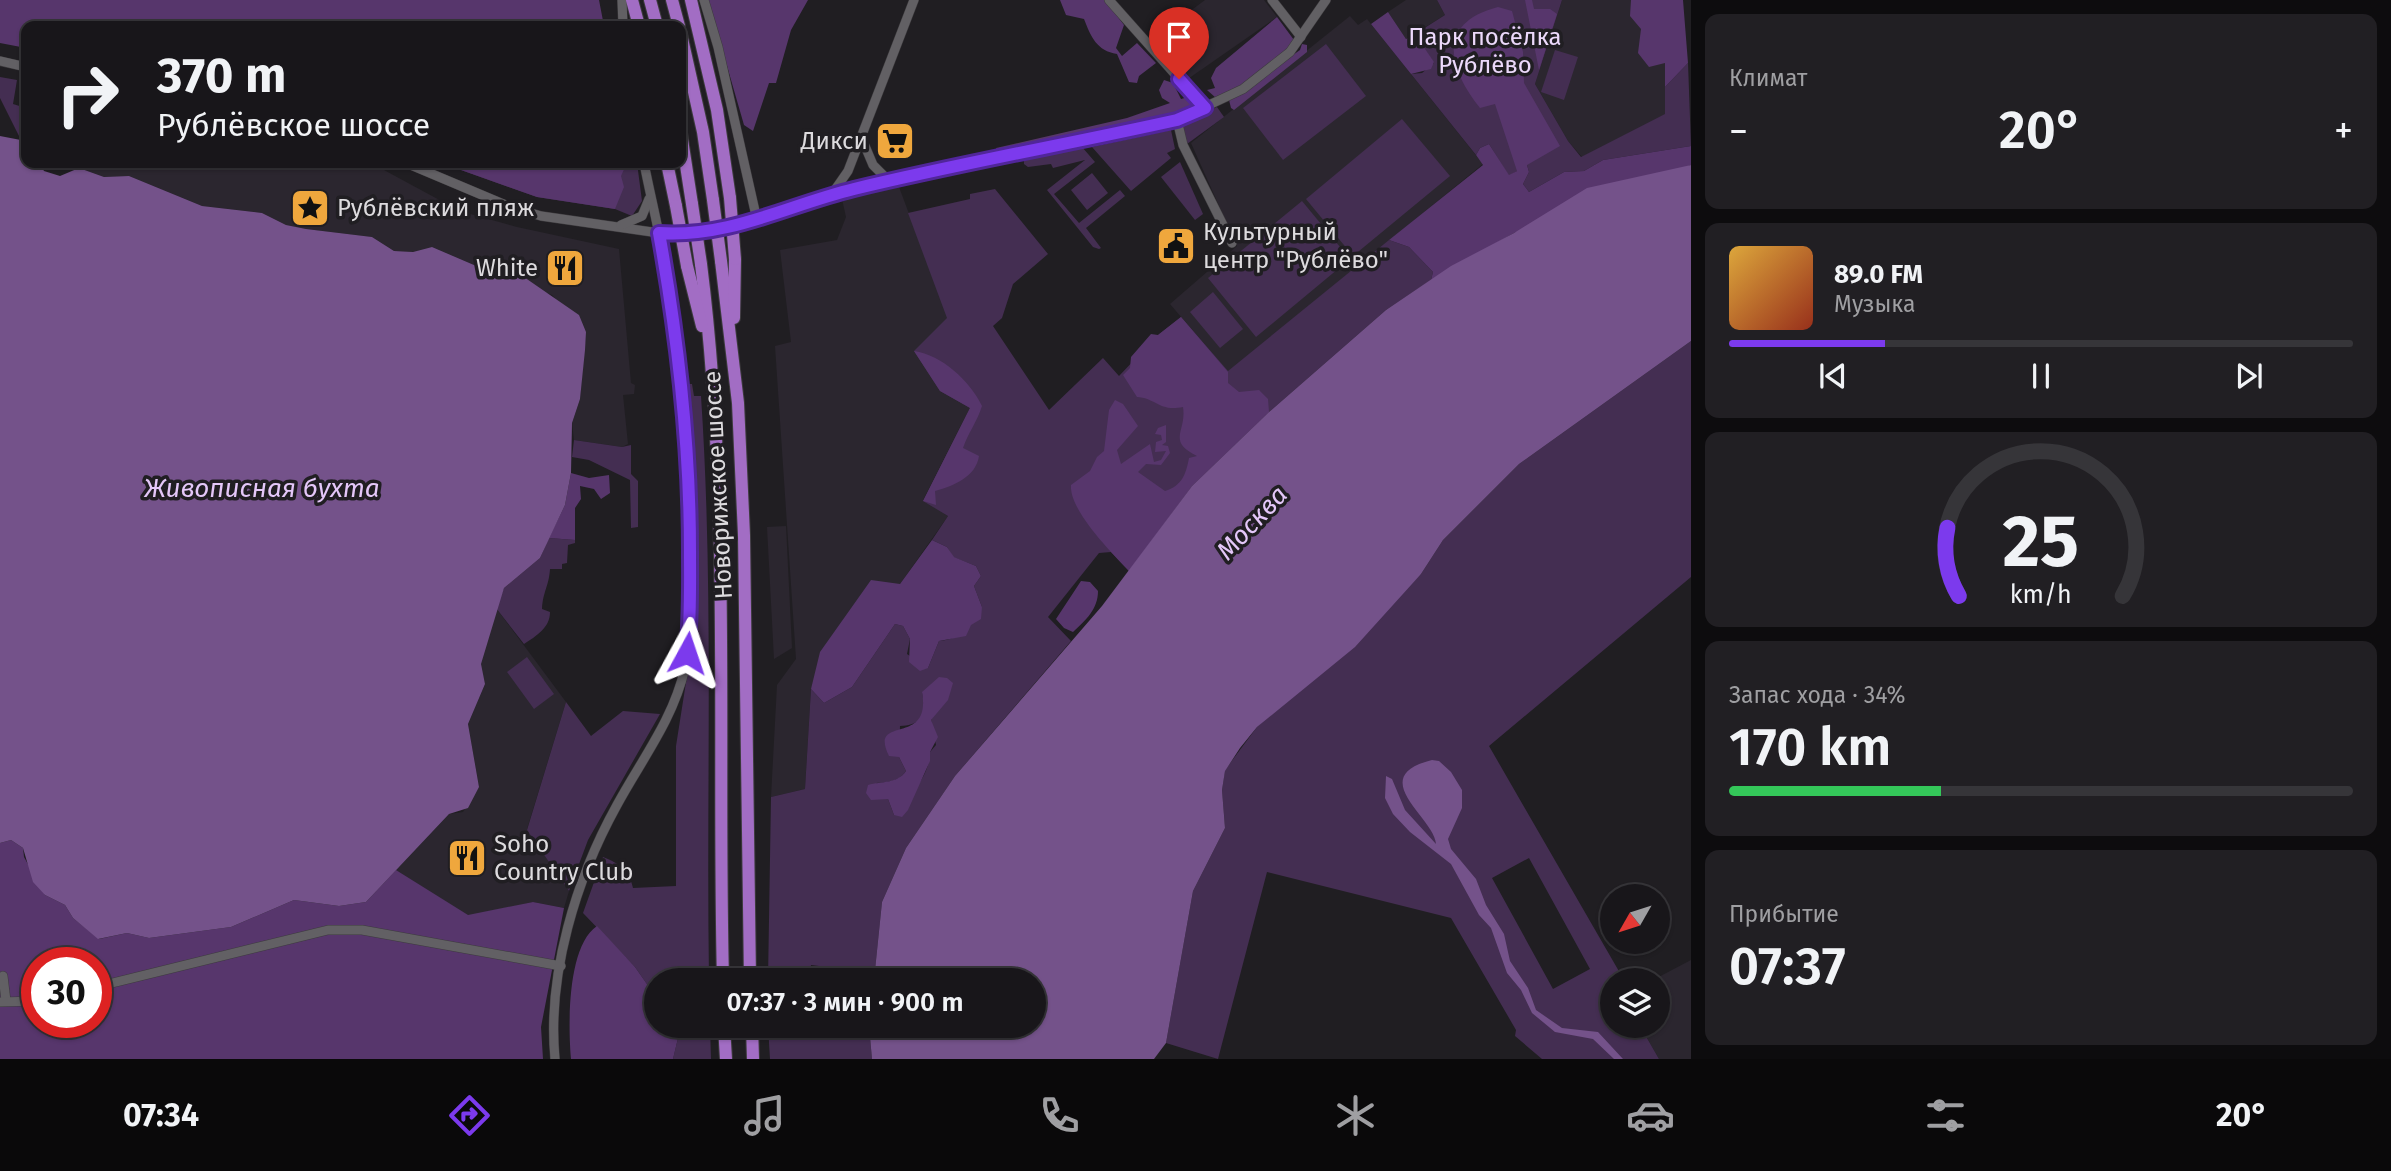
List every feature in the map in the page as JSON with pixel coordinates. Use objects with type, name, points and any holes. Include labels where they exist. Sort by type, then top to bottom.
[{"type":"highway","points":[[632,0],[638,21]]},
{"type":"highway","points":[[650,0],[656,21]]},
{"type":"highway","points":[[672,0],[678,21]]},
{"type":"highway","points":[[691,0],[718,110],[730,198],[735,259],[733,360]]},
{"type":"highway","name":"Новорижское шоссе","points":[[686,57],[713,200],[733,360],[744,536],[750,968]]},
{"type":"highway","name":"Новорижское шоссе","points":[[686,165],[712,364],[720,519],[723,968]]},
{"type":"highway","points":[[668,168],[687,266],[712,364]]},
{"type":"highway","points":[[725,1038],[726,1059]]},
{"type":"highway","points":[[753,1038],[754,1059]]},
{"type":"street","points":[[622,0],[623,21]]},
{"type":"street","points":[[704,0],[718,47],[757,220]]},
{"type":"street","points":[[829,195],[838,189],[848,171],[914,0]]},
{"type":"street","points":[[1110,0],[1205,108]]},
{"type":"street","points":[[1272,0],[1301,37]]},
{"type":"street","points":[[418,168],[508,206],[541,216],[659,233],[714,232],[855,188],[1177,120],[1243,89],[1290,52],[1326,0]]},
{"type":"street","points":[[0,61],[21,66]]},
{"type":"street","points":[[1177,120],[1183,145],[1232,243]]},
{"type":"street","points":[[862,137],[873,165],[889,181]]},
{"type":"street","points":[[555,1059],[555,1004],[579,892],[593,854],[617,805],[661,733],[685,666],[690,610],[687,449],[680,370],[659,233],[645,168]]},
{"type":"street","points":[[848,171],[849,181],[855,188]]},
{"type":"street","points":[[612,227],[629,224],[642,216],[650,196]]},
{"type":"street","points":[[112,983],[328,930],[362,930],[561,966]]},
{"type":"street","points":[[3,976],[3,1002],[21,1001]]},
{"type":"shaded area","points":[[1205,0],[1264,0],[1277,17],[1185,81],[1153,39]]},
{"type":"shaded area","points":[[1406,0],[1437,0],[1445,15],[1406,39],[1388,12]]},
{"type":"shaded area","points":[[1562,0],[1665,0],[1666,114],[1582,157],[1568,141],[1535,84]]},
{"type":"shaded area","points":[[1350,16],[1358,25],[1367,19],[1483,164],[1228,372],[1170,304],[1237,246],[1191,143]]},
{"type":"shaded area","points":[[79,168],[380,168],[445,203],[445,207],[517,227],[619,249],[631,383],[635,385],[634,394],[623,395],[628,444],[622,447],[574,440],[572,423],[580,399],[586,332],[552,295],[541,291],[508,266],[495,270],[474,265],[432,247],[413,252],[394,251],[372,237],[286,225],[262,213],[202,206],[129,176],[104,177]]},
{"type":"shaded area","points":[[899,187],[948,318],[940,391],[970,408],[923,500],[948,516],[900,584],[811,689],[805,789],[771,797],[777,685],[796,659],[775,346],[791,342],[780,250],[837,240],[846,217],[842,199]]},
{"type":"shaded area","points":[[786,526],[792,648],[774,659],[767,527]]},
{"type":"shaded area","name":"Soho Country Club","points":[[496,608],[566,702],[527,829],[569,891],[564,908],[533,902],[468,916],[396,870],[449,814],[463,812],[479,787],[468,724],[485,684],[480,664]]},
{"type":"shaded area","points":[[1691,960],[1691,1059],[1659,1059],[1647,1038],[1670,1038],[1670,971]]},
{"type":"green space","points":[[0,0],[599,0],[603,21],[21,21],[21,47],[0,43]]},
{"type":"green space","points":[[708,0],[808,0],[791,30],[776,83],[769,83],[753,131],[744,125]]},
{"type":"green space","points":[[1060,0],[1105,0],[1124,25],[1116,48],[1122,56],[1137,43],[1156,63],[1139,76],[1137,83],[1129,82],[1117,54],[1104,50],[1096,42],[1084,19],[1066,15]]},
{"type":"green space","name":"Парк посёлка Рублёво","points":[[1437,0],[1562,0],[1535,84],[1568,141],[1581,157],[1665,114],[1665,87],[1688,63],[1691,146],[1603,160],[1584,171],[1564,172],[1529,192],[1523,184],[1529,172],[1527,165],[1509,176],[1489,144],[1480,148],[1476,155],[1411,74],[1422,73],[1434,63],[1415,34],[1445,15]]},
{"type":"green space","points":[[1525,0],[1532,0],[1534,9],[1550,9],[1557,14],[1539,70]]},
{"type":"green space","points":[[1631,0],[1683,0],[1688,63],[1665,87],[1665,63],[1649,67],[1638,53],[1641,29],[1630,16]]},
{"type":"green space","points":[[1498,7],[1512,11],[1523,52],[1524,83],[1560,146],[1527,165],[1529,172],[1523,184],[1529,192],[1564,172],[1584,171],[1603,160],[1691,146],[1691,165],[1514,233],[1431,280],[1433,272],[1409,247],[1389,240],[1483,165],[1476,155],[1480,148],[1489,144],[1509,175],[1517,171],[1495,104],[1480,108],[1469,93],[1455,63],[1457,35],[1465,24],[1478,14]]},
{"type":"green space","points":[[1388,12],[1406,39],[1415,34],[1434,62],[1431,69],[1411,74],[1371,24]]},
{"type":"green space","points":[[1277,17],[1294,40],[1279,58],[1259,74],[1216,98],[1207,90],[1215,88],[1211,78],[1216,68]]},
{"type":"green space","points":[[1302,44],[1307,45],[1307,52],[1234,110],[1231,108],[1229,100],[1300,50]]},
{"type":"green space","points":[[1326,44],[1366,96],[1283,160],[1243,108]]},
{"type":"green space","points":[[1555,50],[1578,57],[1564,100],[1541,92]]},
{"type":"green space","points":[[0,77],[17,80],[13,104],[21,106],[21,140],[0,98]]},
{"type":"green space","points":[[1164,80],[1173,83],[1181,99],[1188,97],[1194,109],[1182,115],[998,155],[996,148],[1127,118],[1170,103],[1162,98],[1159,90]]},
{"type":"green space","points":[[1217,107],[1224,117],[1187,144],[1179,122]]},
{"type":"green space","points":[[1402,119],[1450,176],[1353,256],[1306,199]]},
{"type":"green space","points":[[1171,130],[1175,149],[1167,153],[1171,158],[1131,191],[1092,147]]},
{"type":"green space","points":[[1082,147],[1095,162],[1054,194],[1079,223],[1120,190],[1125,196],[1086,228],[1101,248],[1099,249],[1093,247],[1047,190],[1085,160],[1053,168],[1051,164],[1028,167],[1024,164],[1024,160]]},
{"type":"green space","points":[[1180,162],[1203,214],[1195,220],[1161,177]]},
{"type":"green space","points":[[458,168],[638,168],[642,201],[632,216],[615,209],[537,197]]},
{"type":"green space","points":[[458,168],[625,168],[621,176],[624,187],[615,209],[537,197]]},
{"type":"green space","points":[[1092,173],[1108,193],[1087,210],[1071,190]]},
{"type":"green space","points":[[995,189],[1048,254],[1013,284],[1002,318],[993,326],[1049,410],[1103,358],[1119,376],[1158,335],[1181,317],[1228,371],[1389,240],[1409,247],[1433,272],[1431,280],[1386,310],[1269,412],[1192,486],[1129,571],[1111,552],[1099,553],[1048,617],[1071,641],[955,776],[906,848],[882,902],[875,968],[811,965],[811,968],[768,968],[771,797],[805,789],[811,689],[824,703],[852,687],[895,624],[903,626],[910,639],[907,654],[928,668],[939,641],[960,634],[982,607],[974,586],[981,576],[976,566],[953,557],[947,547],[932,540],[948,516],[923,501],[970,408],[940,391],[914,351],[947,318],[908,213],[970,199],[970,194]],"holes":[[[922,692],[935,712],[931,720],[936,745],[930,752],[918,786],[894,815],[888,799],[876,783],[889,782],[906,771],[899,757],[900,726],[914,723],[922,716]]]},
{"type":"green space","points":[[1302,201],[1350,259],[1256,337],[1208,278]]},
{"type":"green space","points":[[1213,292],[1243,329],[1220,348],[1190,312]]},
{"type":"green space","points":[[1181,317],[1228,372],[1228,383],[1239,392],[1259,390],[1268,399],[1269,412],[1192,486],[1129,571],[1084,518],[1072,495],[1071,485],[1090,471],[1097,457],[1104,451],[1109,410],[1115,400],[1123,404],[1138,426],[1117,450],[1121,464],[1150,444],[1154,462],[1161,460],[1166,451],[1155,452],[1156,442],[1162,440],[1161,435],[1155,434],[1158,428],[1166,425],[1166,442],[1162,445],[1168,446],[1170,453],[1161,465],[1146,464],[1138,472],[1165,491],[1176,486],[1182,479],[1189,458],[1197,456],[1188,451],[1180,440],[1183,407],[1168,408],[1137,397],[1123,375],[1130,368],[1131,357],[1151,334],[1158,335]]},
{"type":"green space","points":[[1691,341],[1691,577],[1489,746],[1600,938],[1600,954],[1609,954],[1617,968],[1600,968],[1600,1038],[1647,1038],[1659,1059],[1542,1059],[1515,1036],[1516,1030],[1451,918],[1267,872],[1218,1059],[1166,1043],[1193,891],[1225,828],[1222,790],[1225,770],[1257,727],[1421,574],[1443,540],[1519,464]],"holes":[[[1529,858],[1590,969],[1553,989],[1492,878]]]},
{"type":"green space","points":[[914,351],[935,358],[954,371],[970,387],[982,406],[963,448],[979,456],[977,463],[963,480],[935,491],[936,505],[923,501],[970,408],[940,391]]},
{"type":"green space","points":[[686,384],[692,384],[694,396],[701,396],[705,469],[709,968],[644,968],[644,980],[583,913],[603,857],[623,868],[633,888],[676,886],[676,746],[692,644],[695,498]]},
{"type":"green space","points":[[574,440],[622,447],[631,445],[631,474],[638,481],[638,527],[631,528],[630,480],[589,460],[572,457]]},
{"type":"green space","points":[[571,473],[589,478],[609,475],[610,493],[601,499],[594,489],[580,486],[581,499],[575,508],[575,540],[549,538],[565,505]]},
{"type":"green space","points":[[549,538],[575,540],[575,543],[568,545],[567,563],[562,564],[562,569],[550,569],[542,609],[550,612],[548,623],[524,644],[496,608],[504,588],[540,558]]},
{"type":"green space","points":[[932,540],[947,547],[954,557],[976,566],[981,576],[974,586],[982,607],[981,619],[971,625],[966,636],[939,641],[928,668],[920,671],[909,662],[910,639],[903,626],[895,624],[852,687],[824,703],[811,689],[820,652],[871,580],[900,584]]},
{"type":"green space","points":[[1081,581],[1090,582],[1098,591],[1090,614],[1073,632],[1064,628],[1056,619]]},
{"type":"green space","points":[[527,657],[554,694],[534,709],[507,672]]},
{"type":"green space","points":[[939,677],[947,678],[953,683],[948,700],[931,720],[938,737],[908,810],[902,817],[894,815],[888,799],[871,800],[866,793],[868,785],[894,780],[906,771],[899,757],[889,756],[885,743],[887,736],[918,720],[923,709],[922,692]]},
{"type":"green space","points":[[566,702],[591,736],[623,711],[660,714],[588,840],[569,891],[527,830]]},
{"type":"green space","points":[[11,840],[23,848],[24,857],[45,895],[65,905],[73,918],[99,939],[127,933],[149,938],[231,927],[294,900],[339,906],[366,902],[396,870],[468,915],[533,902],[564,908],[541,1027],[543,1059],[0,1059],[0,843]]},
{"type":"green space","points":[[597,926],[644,980],[644,1038],[678,1038],[673,1059],[571,1059],[572,988],[575,968],[587,936]]},
{"type":"green space","points":[[678,1038],[710,1038],[711,1059],[673,1059]]},
{"type":"green space","points":[[769,1038],[870,1038],[872,1059],[770,1059]]},
{"type":"water","name":"Живописная бухта","points":[[0,136],[21,140],[21,168],[42,168],[60,176],[79,168],[104,177],[129,176],[202,206],[262,213],[286,225],[306,229],[372,237],[394,251],[413,252],[432,247],[474,265],[495,270],[508,266],[579,315],[586,332],[585,350],[580,399],[572,423],[571,473],[565,505],[540,558],[504,588],[481,664],[485,684],[468,724],[479,787],[468,808],[449,814],[366,902],[339,906],[294,900],[231,927],[149,938],[127,933],[98,939],[73,918],[65,905],[45,895],[33,882],[23,848],[11,840],[0,843]]},
{"type":"water","name":"Москва","points":[[1691,165],[1691,341],[1519,464],[1443,540],[1421,574],[1355,647],[1257,727],[1240,748],[1225,771],[1222,790],[1225,828],[1193,891],[1166,1043],[1154,1059],[872,1059],[870,1038],[1046,1038],[1046,968],[875,968],[882,902],[906,848],[955,776],[1102,606],[1192,486],[1269,412],[1386,310],[1451,266],[1514,233],[1587,188]]},
{"type":"water","points":[[1432,760],[1439,761],[1451,772],[1462,790],[1462,808],[1448,839],[1451,849],[1476,879],[1486,905],[1504,934],[1510,961],[1528,988],[1536,1010],[1562,1028],[1598,1032],[1600,1038],[1604,1038],[1623,1059],[1614,1059],[1593,1039],[1555,1032],[1532,1013],[1521,990],[1507,973],[1491,928],[1479,915],[1451,864],[1410,832],[1393,814],[1385,798],[1386,776],[1392,779],[1405,810],[1436,844],[1433,834],[1408,799],[1403,787],[1404,777],[1413,767]]},
{"type":"place","name":"Дикси","points":[[895,141]]},
{"type":"place","name":"Рублёвский пляж","points":[[310,208]]},
{"type":"place","name":"Культурный центр \"Рублёво\"","points":[[1176,246]]},
{"type":"place","name":"White","points":[[565,268]]},
{"type":"place","name":"Soho Country Club","points":[[467,858]]},
{"type":"route","points":[[687,653],[690,610],[687,449],[680,370],[659,233],[683,235],[714,232],[744,225],[829,195],[1177,120],[1205,108],[1179,79]]}]
